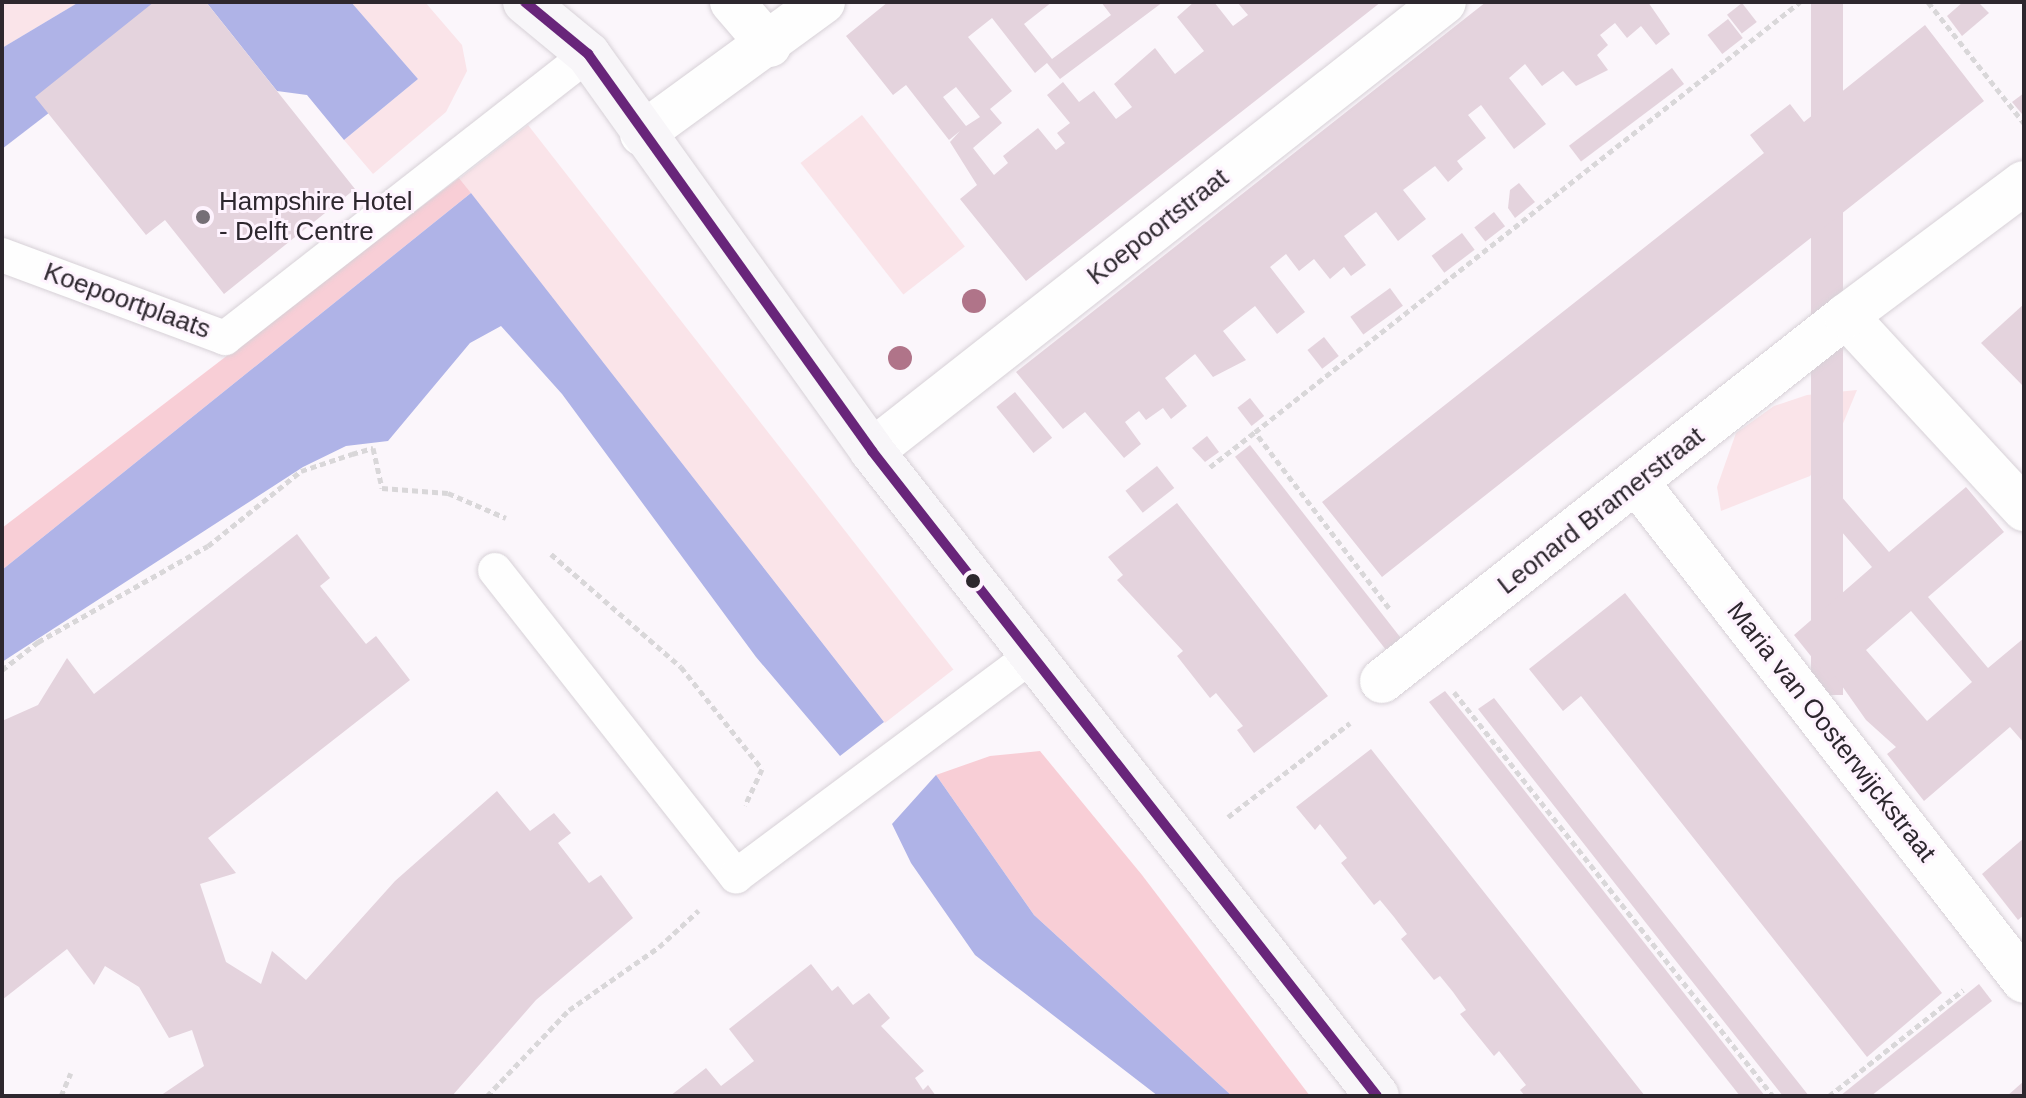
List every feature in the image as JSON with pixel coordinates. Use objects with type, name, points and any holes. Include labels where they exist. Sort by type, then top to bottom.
[{"type":"main road","points":[[525,2],[588,54],[642,134],[872,451],[1188,848],[1377,1096]]},
{"type":"main road","points":[[572,2],[588,54]]},
{"type":"street","points":[[732,2],[769,45]]},
{"type":"street","points":[[642,134],[769,45],[823,2]]},
{"type":"street","name":"Koepoortstraat","points":[[872,451],[1444,2]]},
{"type":"street","name":"Leonard Bramerstraat","points":[[1382,681],[1638,484],[1846,316],[2024,183]]},
{"type":"street","points":[[1846,316],[2024,509]]},
{"type":"street","name":"Maria van Oosterwijckstraat","points":[[1638,484],[2014,969]]},
{"type":"lane","name":"Koepoortplaats","points":[[2,255],[225,338],[588,54]]},
{"type":"lane","points":[[495,570],[729,866],[1032,655]]},
{"type":"path","points":[[1210,467],[1800,2]]},
{"type":"path","points":[[1928,2],[2024,123]]},
{"type":"path","points":[[1255,432],[1422,650],[1773,1096]]},
{"type":"path","points":[[2,670],[38,642],[208,546],[301,471],[373,448],[382,488],[448,493],[519,528]]},
{"type":"path","points":[[487,1096],[569,1010],[659,947],[729,866],[762,769],[681,667],[542,546]]},
{"type":"path","points":[[1188,848],[1358,717],[1382,681]]},
{"type":"path","points":[[1829,1096],[2014,969]]},
{"type":"path","points":[[61,1096],[71,1073]]},
{"type":"shaded area","points":[[2,2],[79,2],[2,48]]},
{"type":"shaded area","points":[[351,2],[425,2],[462,45],[467,71],[446,112],[373,174],[344,140],[418,79]]},
{"type":"shaded area","points":[[862,115],[965,247],[903,295],[801,163]]},
{"type":"shaded area","points":[[528,125],[953,670],[885,723],[459,179]]},
{"type":"shaded area","points":[[459,178],[471,193],[2,570],[2,528]]},
{"type":"shaded area","points":[[1857,390],[1834,445],[1810,476],[1721,511],[1717,487],[1736,433],[1774,406],[1807,395]]},
{"type":"shaded area","points":[[1040,751],[1142,875],[1310,1096],[1232,1096],[1034,915],[936,775],[990,756]]},
{"type":"water","points":[[79,2],[193,2],[2,149],[2,48]]},
{"type":"water","points":[[206,2],[351,2],[418,79],[344,140],[307,95],[277,91]]},
{"type":"water","points":[[471,193],[884,722],[840,756],[756,657],[562,394],[501,326],[470,343],[388,441],[346,446],[303,467],[2,662],[2,570]]},
{"type":"water","points":[[936,775],[1034,915],[1232,1096],[1158,1096],[975,955],[911,863],[892,824]]},
{"type":"building","points":[[154,2],[206,2],[355,189],[224,294],[165,220],[146,235],[35,97]]},
{"type":"building","points":[[888,2],[1052,2],[1024,24],[1052,59],[1111,15],[1101,2],[1163,2],[1060,79],[1047,63],[1035,73],[992,18],[968,37],[1012,91],[990,109],[1002,123],[973,148],[994,175],[1008,163],[1003,156],[1038,128],[1056,150],[1065,143],[1057,133],[1070,123],[1047,95],[1063,82],[1079,102],[1094,91],[1116,119],[1132,107],[1114,84],[1155,48],[1175,74],[1204,51],[1177,17],[1194,2],[1214,2],[1233,26],[1248,15],[1237,2],[1381,2],[1026,281],[960,199],[977,185],[950,142],[960,131],[949,140],[906,85],[893,95],[846,36]],"holes":[[[956,87],[980,117],[966,126],[943,97]]]},
{"type":"building","points":[[1486,2],[1648,2],[1670,34],[1656,45],[1641,26],[1627,38],[1615,23],[1600,35],[1608,45],[1597,55],[1608,70],[1576,86],[1563,71],[1542,86],[1525,64],[1509,78],[1546,124],[1514,149],[1481,105],[1468,115],[1486,138],[1457,161],[1463,169],[1448,182],[1435,166],[1403,190],[1426,219],[1398,241],[1376,212],[1344,236],[1366,265],[1351,276],[1344,267],[1330,279],[1314,259],[1299,271],[1286,254],[1270,267],[1305,312],[1277,334],[1255,306],[1223,331],[1246,360],[1213,377],[1195,354],[1165,378],[1187,406],[1171,419],[1163,408],[1146,420],[1139,411],[1125,422],[1141,444],[1124,458],[1085,412],[1063,429],[1016,372]]},
{"type":"building","points":[[1811,2],[1843,2],[1843,695],[1811,695]]},
{"type":"building","points":[[1963,2],[1978,2],[1989,13],[1962,36],[1947,16]]},
{"type":"building","points":[[1742,3],[1757,22],[1742,34],[1727,15]]},
{"type":"building","points":[[1728,19],[1743,38],[1722,54],[1708,35]]},
{"type":"building","points":[[1925,25],[1984,101],[1382,577],[1322,502],[1764,153],[1750,135],[1790,104],[1804,122]]},
{"type":"building","points":[[1672,68],[1684,84],[1581,162],[1569,146]]},
{"type":"building","points":[[2024,93],[2024,113],[2022,114],[2012,102]]},
{"type":"building","points":[[1519,183],[1535,202],[1515,218],[1508,208],[1510,190]]},
{"type":"building","points":[[1494,212],[1505,226],[1485,242],[1474,227]]},
{"type":"building","points":[[1462,233],[1475,250],[1444,273],[1432,256]]},
{"type":"building","points":[[1390,288],[1403,306],[1363,335],[1350,317]]},
{"type":"building","points":[[2024,304],[2024,387],[1981,343]]},
{"type":"building","points":[[1324,337],[1339,356],[1322,369],[1307,350]]},
{"type":"building","points":[[1015,392],[1052,438],[1033,453],[996,407]]},
{"type":"building","points":[[1250,398],[1264,416],[1252,426],[1237,408]]},
{"type":"building","points":[[1207,436],[1219,452],[1205,462],[1192,448]]},
{"type":"building","points":[[1250,445],[1401,638],[1386,650],[1235,457]]},
{"type":"building","points":[[1157,466],[1174,488],[1143,513],[1125,491]]},
{"type":"building","points":[[1828,481],[1889,552],[1966,487],[2004,532],[1928,597],[1988,668],[2024,638],[2024,743],[2010,727],[1924,801],[1887,754],[1896,747],[1866,720],[1835,676],[1830,680],[1794,635],[1872,567],[1811,496]],"holes":[[[1911,611],[1972,682],[1927,721],[1866,650]]]},
{"type":"building","points":[[1177,503],[1328,696],[1254,753],[1237,730],[1243,726],[1216,693],[1210,698],[1177,656],[1183,651],[1117,580],[1123,575],[1108,557]]},
{"type":"building","points":[[297,534],[330,578],[320,586],[366,644],[376,636],[410,680],[208,838],[236,873],[200,884],[226,962],[261,984],[272,951],[306,980],[395,881],[497,791],[530,831],[554,813],[571,833],[558,843],[589,883],[601,875],[633,918],[536,1000],[452,1096],[160,1096],[204,1066],[192,1030],[169,1038],[139,987],[105,966],[94,985],[67,949],[2,1000],[2,721],[38,705],[67,658],[94,694]]},
{"type":"building","points":[[1625,593],[1942,993],[1867,1057],[1581,696],[1563,711],[1529,669]]},
{"type":"building","points":[[1445,691],[1765,1096],[1740,1096],[1550,856],[1429,702]]},
{"type":"building","points":[[1494,698],[1809,1096],[1783,1096],[1668,951],[1478,709]]},
{"type":"building","points":[[1371,749],[1645,1096],[1525,1096],[1520,1090],[1526,1085],[1499,1051],[1494,1056],[1460,1014],[1466,1010],[1453,992],[1440,976],[1434,980],[1401,939],[1407,934],[1394,917],[1380,900],[1374,905],[1341,863],[1347,858],[1320,824],[1315,830],[1296,807]]},
{"type":"building","points":[[2024,838],[2024,915],[2018,920],[1982,874]]},
{"type":"building","points":[[811,964],[832,991],[838,986],[853,1005],[869,993],[890,1018],[881,1026],[924,1071],[915,1078],[923,1090],[928,1085],[936,1096],[670,1096],[706,1068],[721,1086],[754,1061],[729,1029]]},
{"type":"building","points":[[1979,984],[1992,1001],[1871,1096],[1840,1096]]},
{"type":"building","points":[[2024,1081],[2024,1096],[2007,1096]]},
{"type":"transit line","points":[[525,2],[588,54],[872,451],[1377,1096]]},
{"type":"place","name":"Hampshire Hotel - Delft Centre","points":[[203,217]]}]
